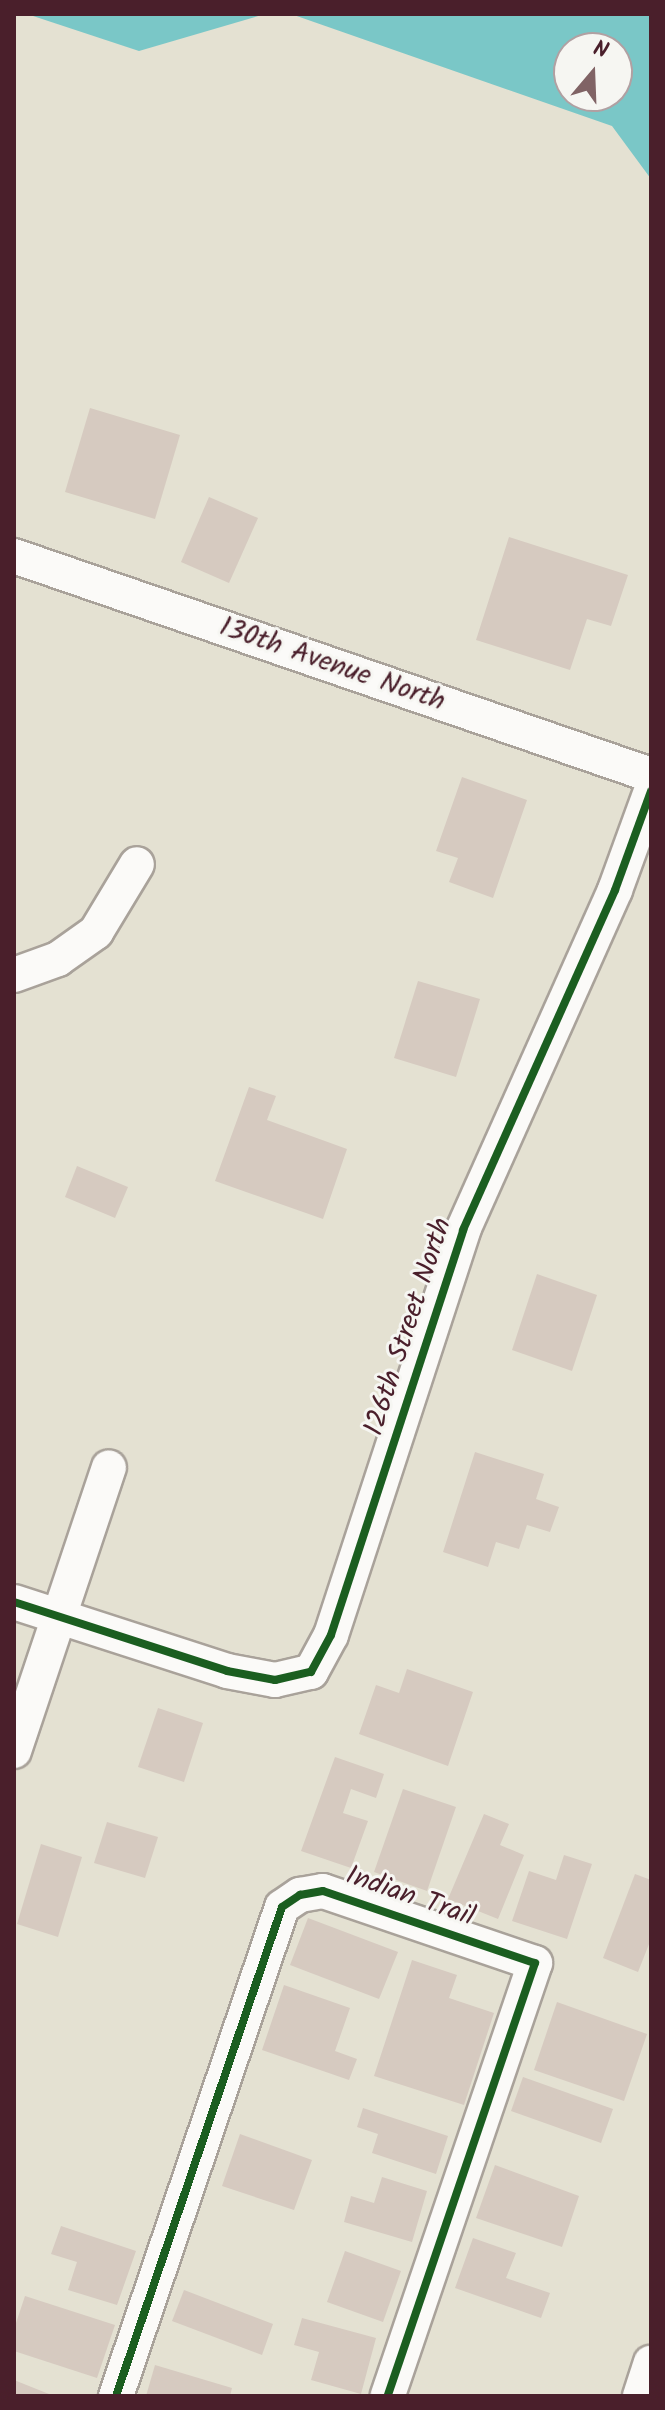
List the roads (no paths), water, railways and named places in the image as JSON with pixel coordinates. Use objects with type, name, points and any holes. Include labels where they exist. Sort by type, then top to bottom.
[{"type":"street","name":"130th Avenue North","points":[[14,556],[651,775]]},
{"type":"street","name":"126th Street North","points":[[59,1617],[227,1671],[275,1680],[311,1672],[331,1635],[463,1230],[615,890],[651,791]]},
{"type":"street","points":[[14,975],[58,959],[96,932],[137,864]]},
{"type":"street","points":[[14,1751],[109,1467]]},
{"type":"street","points":[[14,1602],[59,1617]]},
{"type":"street","name":"Indian Trail","points":[[116,2396],[282,1907],[300,1895],[323,1891],[535,1963],[388,2396]]},
{"type":"street","points":[[640,2396],[651,2363]]},
{"type":"water","points":[[27,14],[265,14],[139,51]]},
{"type":"water","points":[[291,14],[651,14],[651,179],[612,126],[572,112],[633,112],[633,32],[553,32],[553,105]]}]
